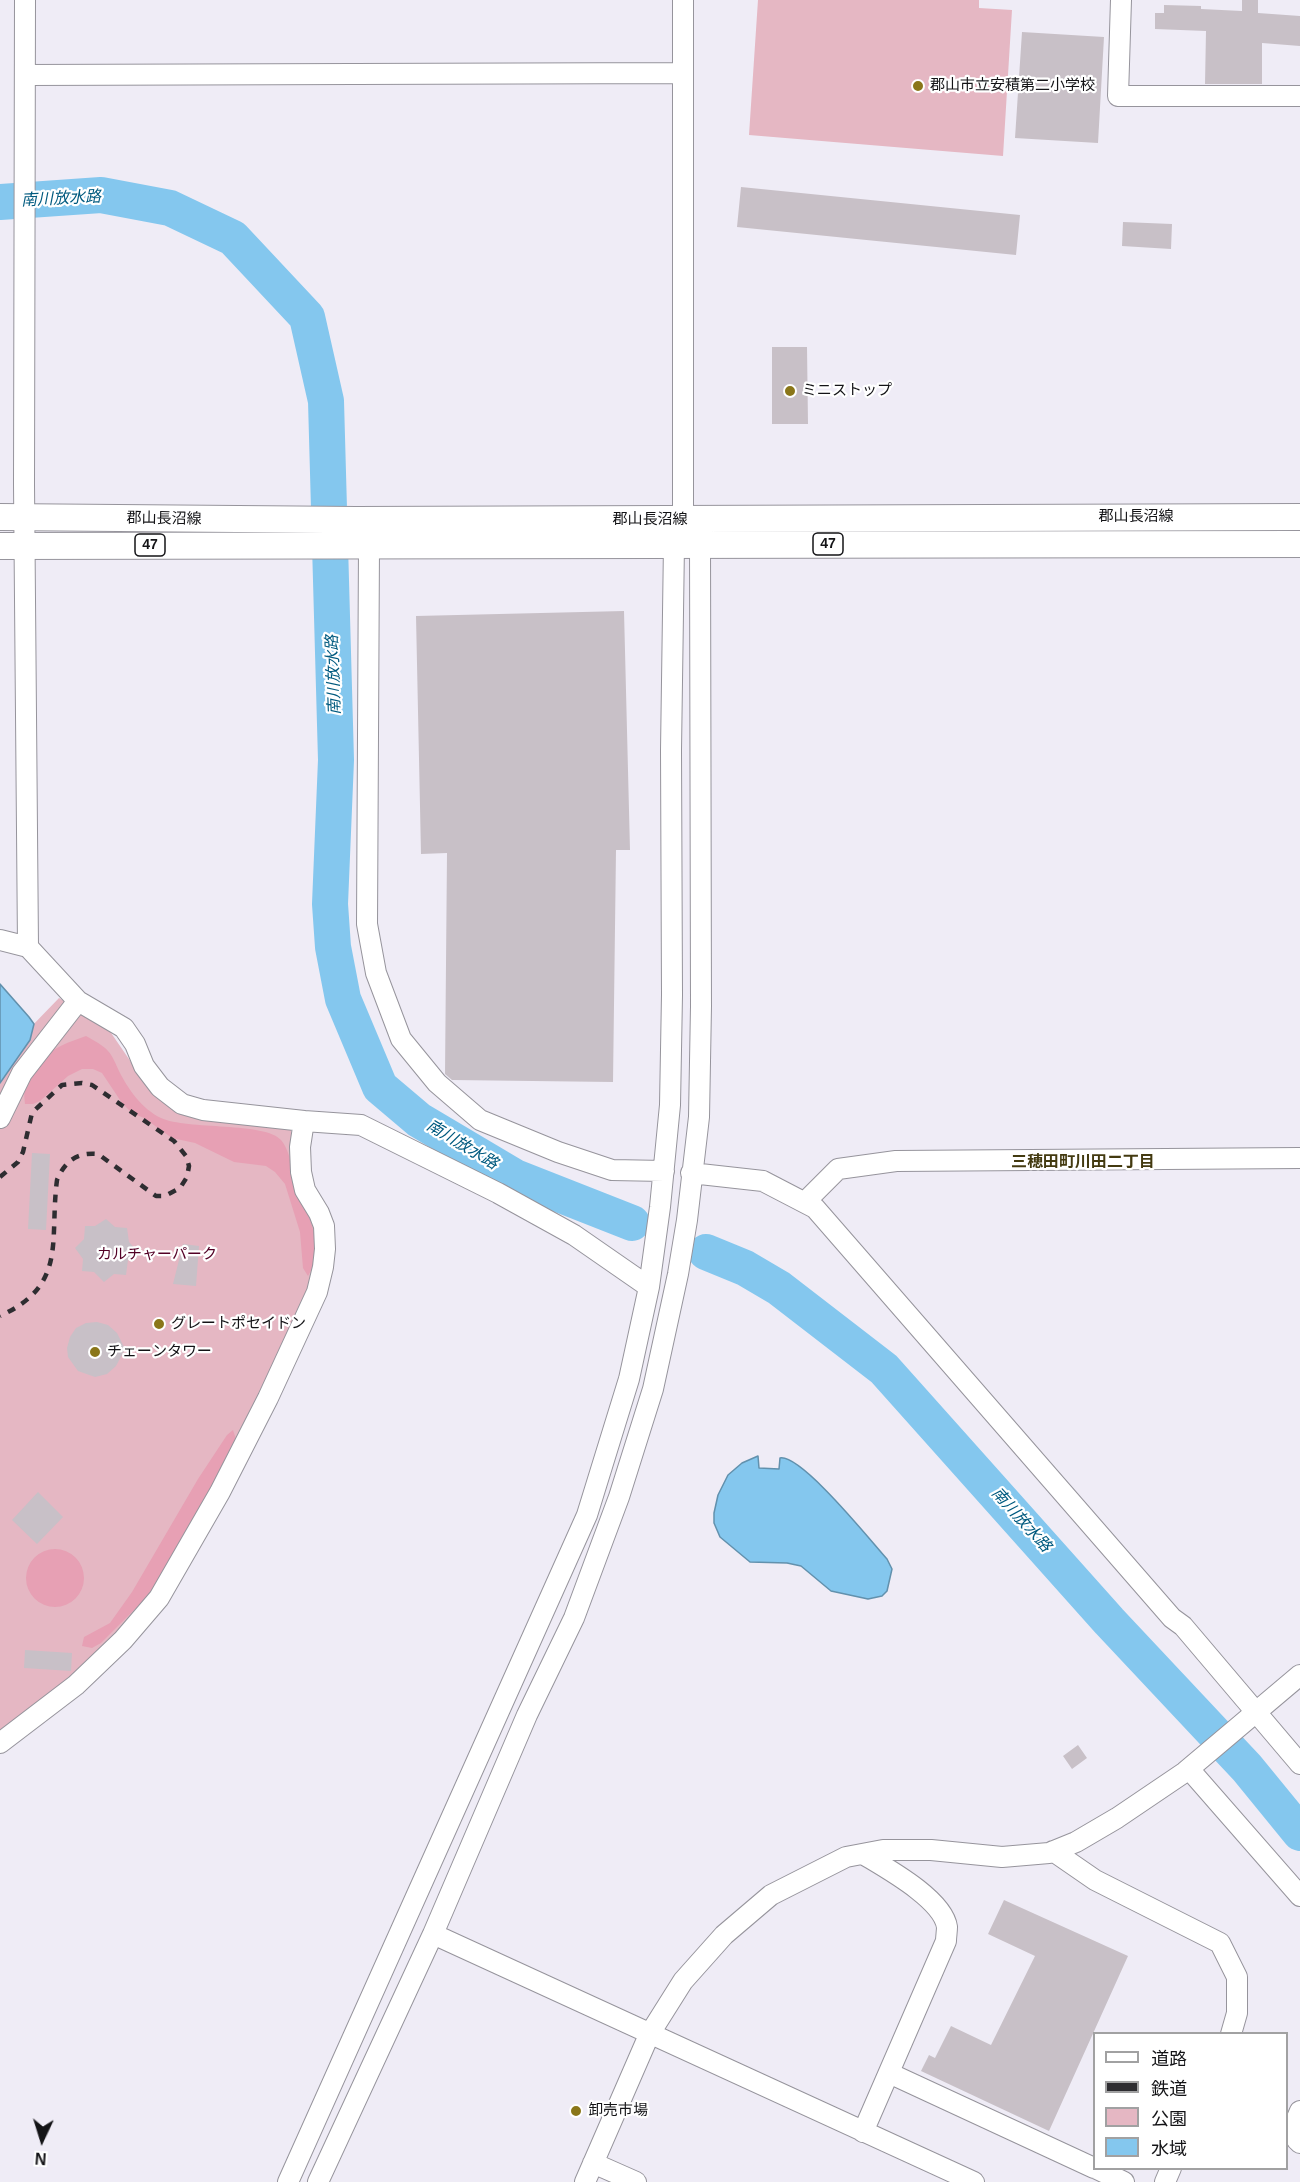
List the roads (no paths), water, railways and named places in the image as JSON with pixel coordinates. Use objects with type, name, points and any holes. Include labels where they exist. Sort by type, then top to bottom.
[{"type":"main road","name":"郡山長沼線","points":[[12,517],[299,533],[363,546],[1300,544]]},
{"type":"main road","name":"郡山長沼線","points":[[0,546],[299,533],[356,520],[1300,517]]},
{"type":"street","points":[[25,0],[24,236],[12,517],[26,546],[28,947]]},
{"type":"street","points":[[288,2182],[586,1515],[629,1379],[650,1287],[670,1105],[674,544],[682,520],[683,0]]},
{"type":"street","points":[[1121,0],[1118,96],[1300,96]]},
{"type":"street","points":[[25,75],[683,73]]},
{"type":"street","points":[[318,2182],[433,1934],[527,1715],[574,1618],[615,1508],[653,1389],[678,1274],[699,1117],[701,1017],[700,544],[682,520]]},
{"type":"street","points":[[363,546],[367,924],[376,973],[401,1039],[437,1083],[480,1120],[558,1152],[612,1170],[664,1171]]},
{"type":"street","points":[[0,940],[28,947],[78,1001],[124,1028],[135,1044],[144,1066],[160,1087],[182,1104],[203,1110],[361,1125],[498,1193],[574,1235],[650,1287]]},
{"type":"street","points":[[0,1118],[22,1073],[78,1001]]},
{"type":"street","points":[[0,1743],[76,1685],[123,1640],[159,1598],[225,1483],[268,1398],[316,1292],[326,1249],[324,1226],[305,1190],[301,1172],[300,1147],[304,1121]]},
{"type":"street","points":[[805,1202],[838,1168],[896,1161],[1300,1158]]},
{"type":"street","points":[[691,1173],[763,1181],[815,1208],[1172,1618],[1183,1626],[1251,1717],[1300,1764]]},
{"type":"street","points":[[585,2182],[649,2035],[683,1981],[724,1935],[771,1895],[846,1857],[883,1850],[931,1850],[1002,1857],[1053,1851],[1076,1842],[1117,1818],[1193,1765],[1300,1675]]},
{"type":"street","points":[[1193,1765],[1300,1896]]},
{"type":"street","points":[[1053,1851],[1095,1881],[1220,1943],[1237,1977],[1237,2013],[1231,2032]]},
{"type":"street","points":[[863,1854],[914,1886],[935,1905],[947,1926],[946,1941],[863,2132]]},
{"type":"street","points":[[433,1934],[649,2035],[974,2182]]},
{"type":"street","points":[[889,2073],[1093,2167]]},
{"type":"street","points":[[1300,2110],[1293,2128],[1294,2136],[1300,2143]]},
{"type":"street","points":[[593,2163],[636,2182]]},
{"type":"street","points":[[1099,2170],[1124,2182]]},
{"type":"water","points":[[0,984],[34,1024],[30,1040],[0,1083]]},
{"type":"water","points":[[758,1456],[759,1468],[779,1469],[780,1458],[790,1460],[819,1483],[851,1518],[887,1559],[892,1569],[887,1591],[882,1596],[868,1599],[831,1591],[801,1566],[787,1563],[750,1562],[720,1537],[714,1523],[718,1495],[728,1475],[742,1463]]},
{"type":"waterway","name":"南川放水路","points":[[0,202],[101,195],[170,208],[233,238],[307,317],[326,401],[336,760],[330,904],[333,947],[343,999],[380,1087],[419,1120],[515,1177],[632,1223]]},
{"type":"waterway","name":"南川放水路","points":[[706,1252],[745,1268],[779,1288],[884,1369],[1109,1621],[1247,1768],[1300,1833]]},
{"type":"railway","points":[[0,1177],[18,1162],[23,1152],[32,1113],[62,1085],[82,1083],[92,1085],[174,1141],[186,1156],[189,1166],[187,1177],[180,1188],[165,1196],[156,1196],[98,1154],[78,1156],[73,1159],[57,1180],[53,1242],[46,1275],[36,1290],[22,1304],[0,1316]]},
{"type":"place","name":"郡山市立安積第二小学校","points":[[918,86]]},
{"type":"place","name":"ミニストップ","points":[[790,391]]},
{"type":"place","name":"グレートポセイドン","points":[[159,1324]]},
{"type":"place","name":"チェーンタワー","points":[[95,1352]]},
{"type":"place","name":"卸売市場","points":[[576,2111]]},
{"type":"district","name":"三穂田町川田二丁目","points":[[1083,1163]]},
{"type":"park label","name":"カルチャーパーク","points":[[157,1255]]}]
